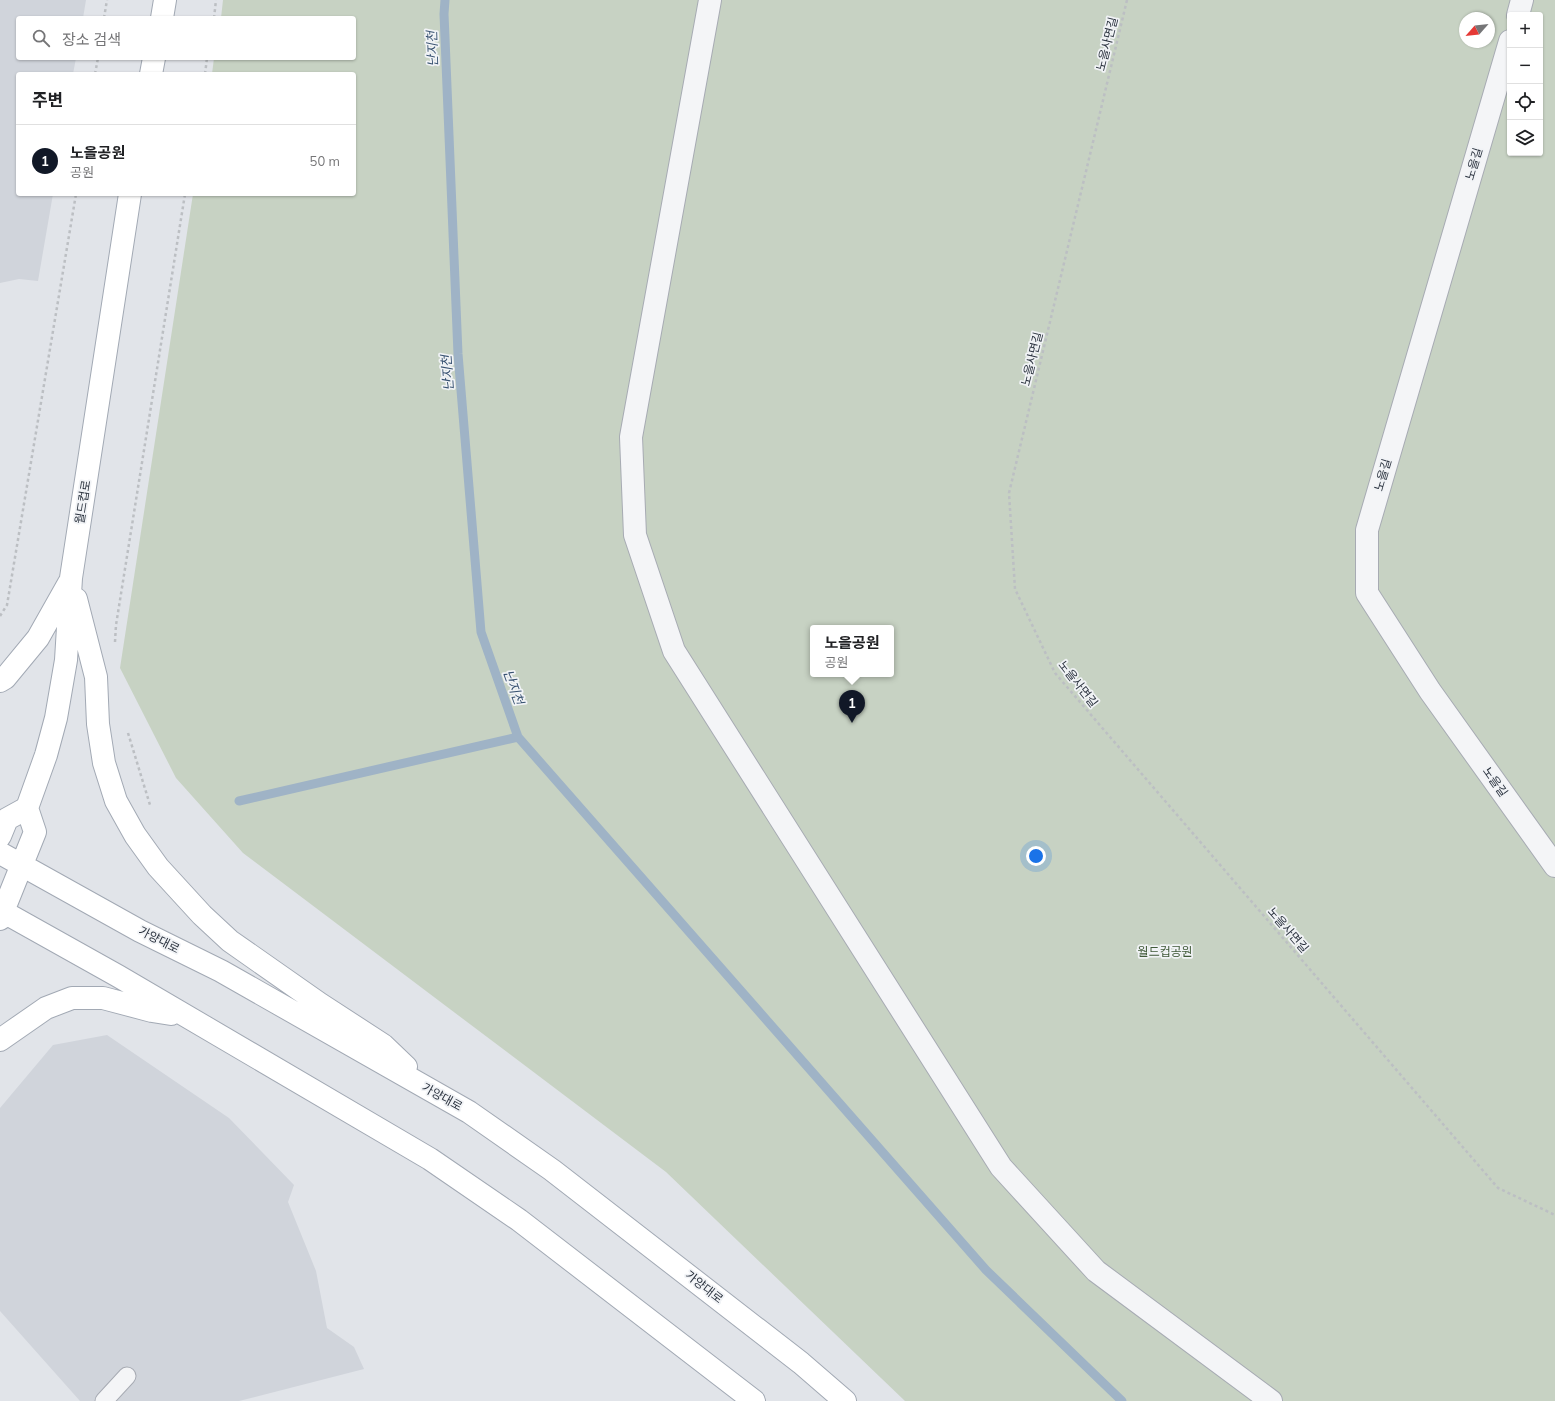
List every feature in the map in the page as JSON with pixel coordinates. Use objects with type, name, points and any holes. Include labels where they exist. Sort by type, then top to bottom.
[{"type":"main road","points":[[162,16],[165,0]]},
{"type":"main road","points":[[151,72],[154,60]]},
{"type":"main road","name":"월드컵로","points":[[27,808],[46,755],[56,718],[66,660],[71,578],[130,196]]},
{"type":"main road","points":[[0,682],[38,638],[71,578]]},
{"type":"main road","points":[[71,578],[96,676],[98,724],[104,764],[116,801],[135,835],[158,867],[202,915],[230,940],[320,1004],[383,1045],[429,1089]]},
{"type":"main road","points":[[0,836],[7,819],[27,808],[35,832],[1,914],[118,976],[430,1159],[519,1220],[754,1401]]},
{"type":"main road","name":"가양대로","points":[[0,853],[140,931],[221,971],[469,1112],[571,1184],[801,1363],[845,1401]]},
{"type":"main road","points":[[0,1040],[46,1008],[72,998],[103,998],[152,1011],[187,1017]]},
{"type":"street","points":[[710,0],[631,437],[635,535],[674,651],[1001,1167],[1096,1271],[1271,1401]]},
{"type":"street","points":[[1519,12],[1522,0]]},
{"type":"street","name":"노을길","points":[[1508,48],[1367,530],[1367,594],[1430,691],[1555,866]]},
{"type":"lane","points":[[104,1401],[127,1376]]},
{"type":"path","points":[[104,16],[107,0]]},
{"type":"path","points":[[214,16],[216,0]]},
{"type":"path","name":"노을사면길","points":[[1127,0],[1009,493],[1015,589],[1055,673],[1498,1188],[1555,1215]]},
{"type":"path","points":[[95,72],[98,60]]},
{"type":"path","points":[[204,72],[207,60]]},
{"type":"path","points":[[0,616],[7,605],[76,196]]},
{"type":"path","points":[[115,646],[116,625],[185,196]]},
{"type":"path","points":[[125,818],[150,805],[127,732]]},
{"type":"shaded area","points":[[0,0],[86,0],[83,16],[16,16],[16,60],[76,60],[73,72],[16,72],[16,196],[53,196],[38,281],[19,279],[0,283]]},
{"type":"shaded area","points":[[107,1035],[229,1118],[294,1185],[288,1202],[316,1271],[327,1328],[354,1347],[364,1369],[239,1401],[80,1401],[0,1311],[0,1108],[53,1045]]},
{"type":"green space","name":"월드컵공원","points":[[223,0],[1555,0],[1555,1401],[905,1401],[666,1172],[243,853],[176,778],[120,668],[193,196],[356,196],[356,72],[212,72],[214,60],[356,60],[356,16],[221,16]]},
{"type":"waterway","name":"난지천","points":[[445,0],[444,14],[458,354],[481,632],[518,737],[986,1270],[1122,1401]]},
{"type":"waterway","points":[[239,801],[518,737]]},
{"type":"place","name":"노을공원","points":[[852,723]]}]
